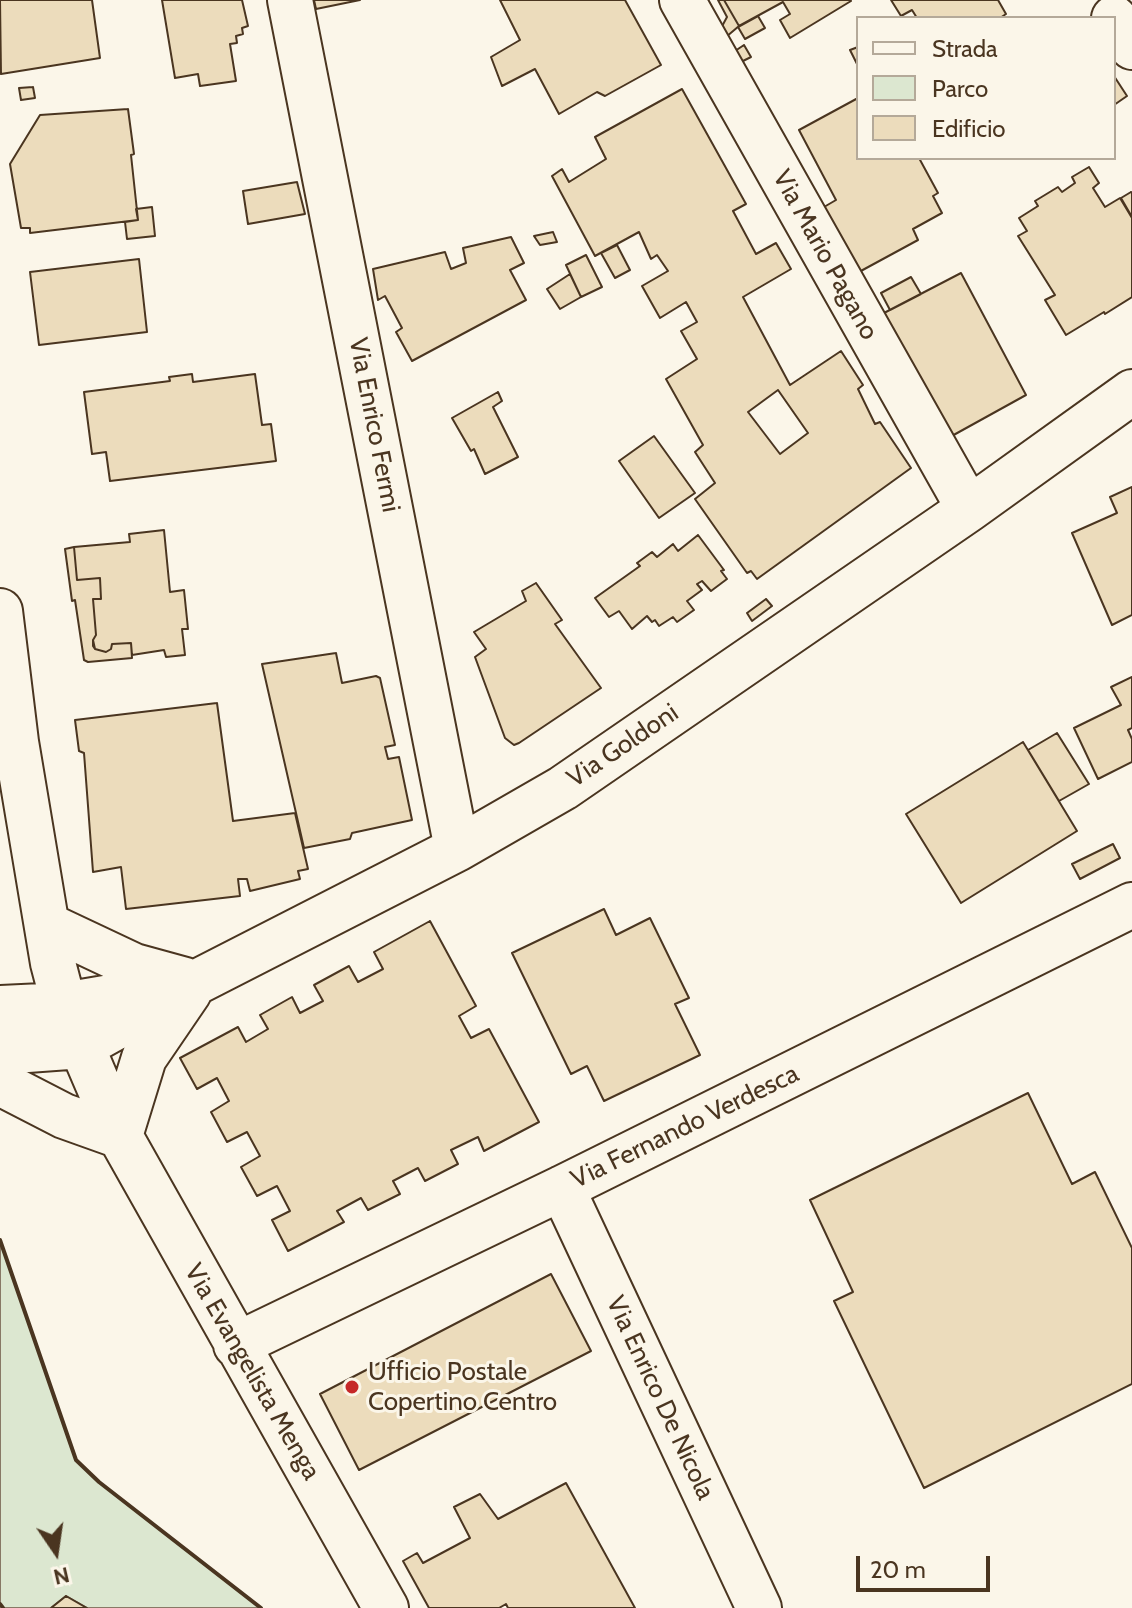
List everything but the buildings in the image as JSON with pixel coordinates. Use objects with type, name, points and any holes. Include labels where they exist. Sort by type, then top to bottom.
[{"type":"street","name":"Via Enrico Fermi","points":[[290,0],[457,849]]},
{"type":"street","name":"Via Mario Pagano","points":[[682,0],[969,509]]},
{"type":"street","points":[[1116,21],[1132,47]]},
{"type":"street","name":"Via Goldoni","points":[[82,1046],[195,983],[457,849],[563,788],[969,509],[1132,392]]},
{"type":"street","name":"Via Evangelista Menga","points":[[0,611],[16,742],[53,963],[64,1005],[120,1136],[386,1608]]},
{"type":"street","name":"Via Fernando Verdesca","points":[[236,1345],[562,1188],[1132,905]]},
{"type":"street","points":[[47,925],[134,966],[195,983]]},
{"type":"street","points":[[0,1008],[64,1005],[195,983]]},
{"type":"street","points":[[0,1083],[64,1116],[120,1136],[144,1058],[195,983]]},
{"type":"street","points":[[0,1052],[82,1046]]},
{"type":"street","name":"Via Enrico De Nicola","points":[[562,1188],[759,1608]]},
{"type":"green space","points":[[0,1240],[76,1460],[99,1482],[261,1608],[87,1608],[66,1596],[51,1608],[3,1608],[0,1604]]},
{"type":"wall","points":[[0,1240],[76,1460],[99,1482],[261,1608]]},
{"type":"wall","points":[[0,1604],[3,1608]]},
{"type":"place","name":"Ufficio Postale Copertino Centro","points":[[352,1387]]}]
